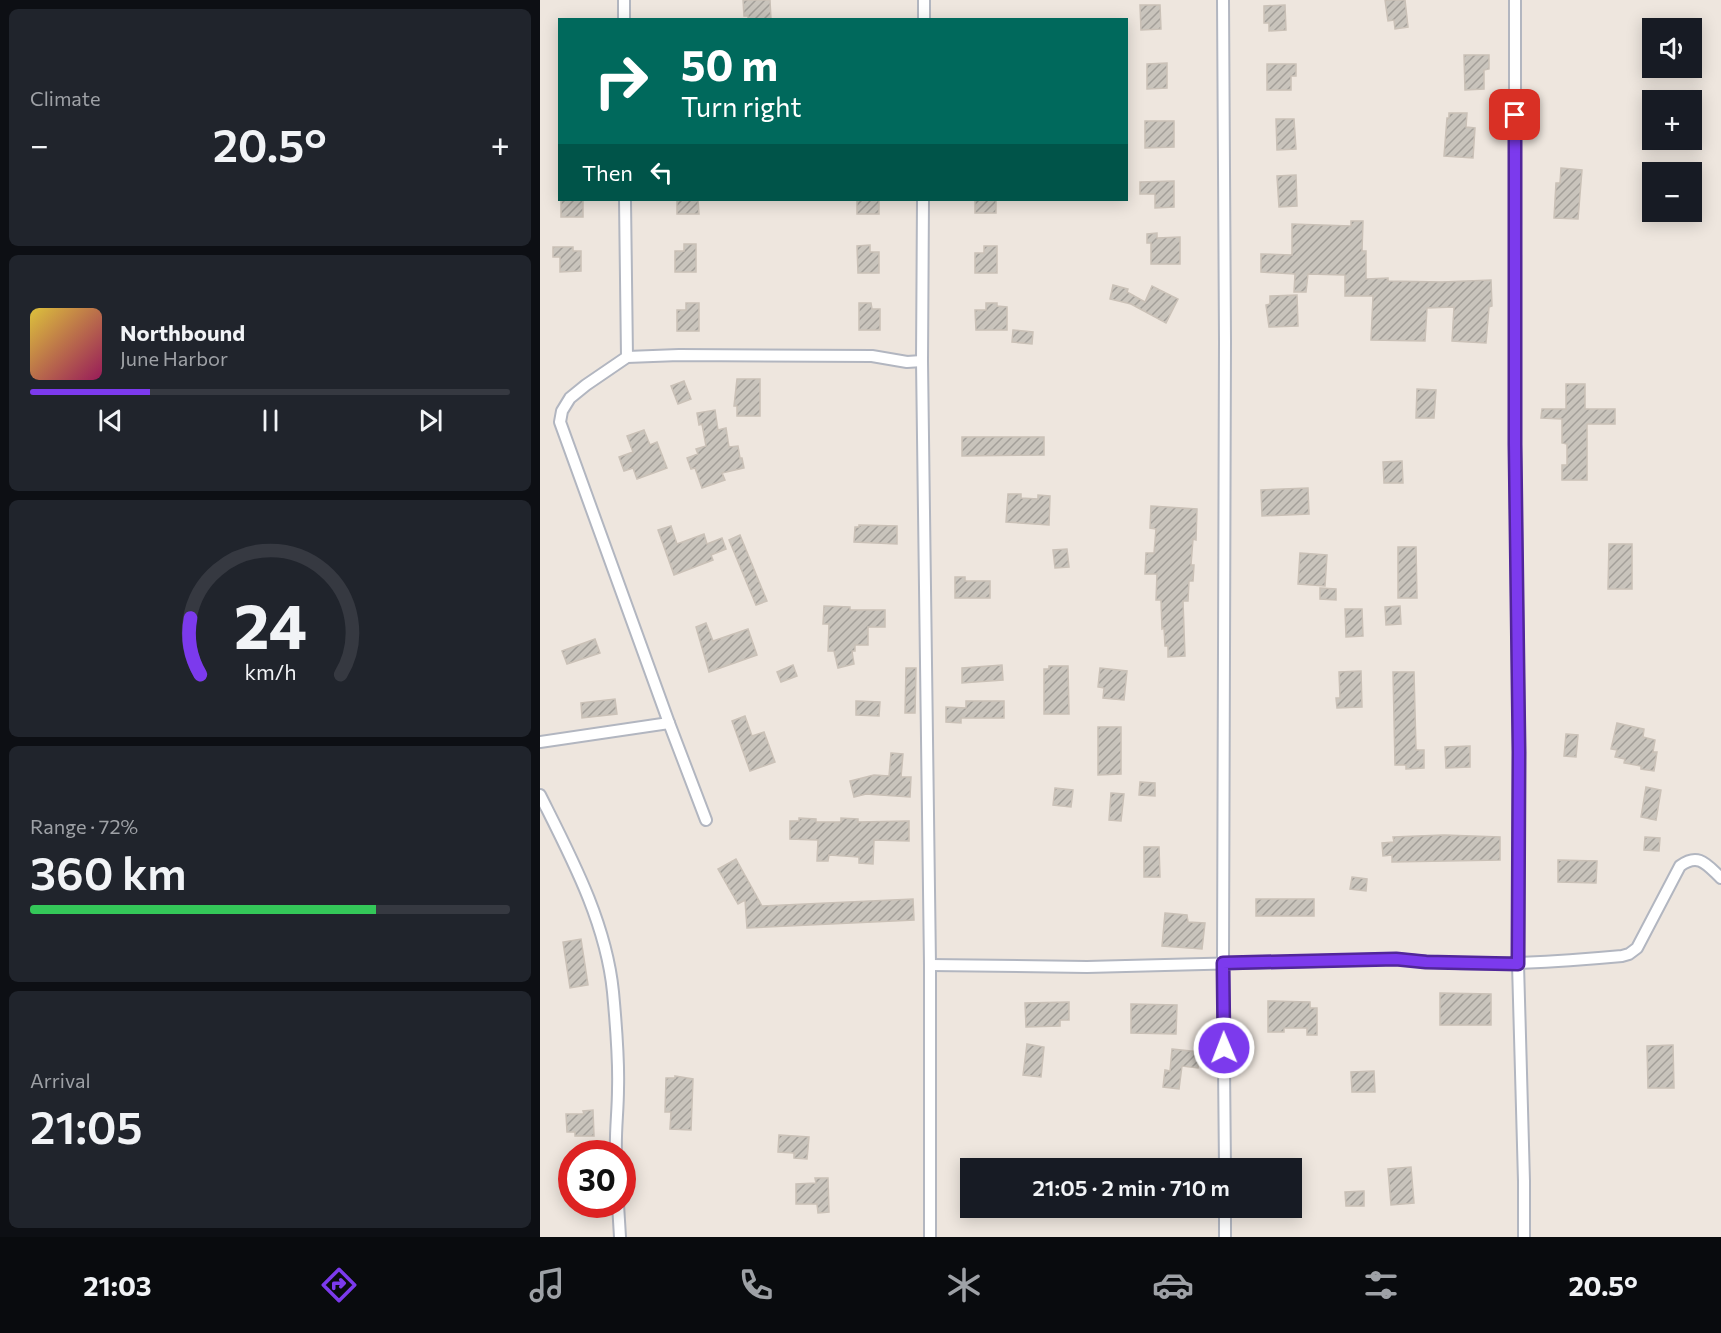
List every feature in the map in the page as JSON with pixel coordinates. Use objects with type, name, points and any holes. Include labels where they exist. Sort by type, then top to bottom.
[{"type":"street","points":[[624,0],[624,18]]},
{"type":"street","points":[[924,0],[924,18]]},
{"type":"street","points":[[1223,0],[1225,1158]]},
{"type":"street","points":[[1515,0],[1518,964],[1524,1237]]},
{"type":"street","points":[[625,201],[627,357]]},
{"type":"street","points":[[923,201],[922,361],[930,965],[930,1237]]},
{"type":"street","points":[[706,819],[560,422],[562,411],[570,398],[627,357],[872,356],[906,362],[922,361]]},
{"type":"street","points":[[540,742],[669,723]]},
{"type":"street","points":[[540,795],[587,894],[600,929],[613,991],[618,1077],[616,1140]]},
{"type":"street","points":[[930,965],[1087,967],[1396,959],[1518,964],[1629,954],[1636,948],[1680,866],[1688,860],[1696,859],[1706,864],[1721,878]]},
{"type":"street","points":[[619,1218],[620,1237]]},
{"type":"street","points":[[1225,1218],[1225,1237]]},
{"type":"building","points":[[743,0],[770,0],[771,18],[744,16]]},
{"type":"building","points":[[1385,0],[1405,0],[1408,27],[1395,29],[1394,20],[1388,21]]},
{"type":"building","points":[[1140,5],[1160,5],[1161,29],[1141,30]]},
{"type":"building","points":[[1285,5],[1286,30],[1269,31],[1269,23],[1264,23],[1264,6]]},
{"type":"building","points":[[1464,55],[1489,55],[1489,69],[1484,70],[1484,89],[1465,90]]},
{"type":"building","points":[[1167,63],[1167,88],[1147,89],[1147,64]]},
{"type":"building","points":[[1267,64],[1296,64],[1296,76],[1291,76],[1291,90],[1267,90]]},
{"type":"building","points":[[1449,113],[1467,113],[1466,127],[1475,128],[1473,158],[1444,156]]},
{"type":"building","points":[[1276,119],[1294,119],[1296,149],[1277,150]]},
{"type":"building","points":[[1145,121],[1174,121],[1174,147],[1145,148]]},
{"type":"building","points":[[1561,168],[1582,170],[1578,219],[1554,218],[1556,183],[1560,183]]},
{"type":"building","points":[[1296,175],[1297,206],[1279,207],[1277,176]]},
{"type":"building","points":[[1174,181],[1174,207],[1155,208],[1155,194],[1140,194],[1140,182]]},
{"type":"building","points":[[561,201],[583,201],[583,217],[561,217]]},
{"type":"building","points":[[677,201],[698,201],[699,214],[677,214]]},
{"type":"building","points":[[857,201],[879,201],[879,214],[857,214]]},
{"type":"building","points":[[975,201],[996,201],[996,213],[975,213]]},
{"type":"building","points":[[1351,221],[1363,221],[1362,251],[1366,251],[1366,279],[1388,278],[1388,281],[1442,282],[1491,280],[1492,306],[1489,307],[1486,343],[1452,341],[1454,307],[1427,308],[1425,341],[1371,340],[1373,296],[1345,296],[1345,275],[1308,274],[1306,292],[1294,292],[1295,274],[1261,272],[1261,254],[1292,255],[1292,224],[1351,226]]},
{"type":"building","points":[[1157,233],[1157,238],[1180,237],[1180,264],[1151,264],[1151,243],[1147,243],[1147,234]]},
{"type":"building","points":[[684,244],[696,244],[696,272],[675,272],[675,251],[684,251]]},
{"type":"building","points":[[870,245],[870,252],[879,252],[879,273],[858,273],[857,246]]},
{"type":"building","points":[[984,246],[997,246],[997,273],[975,273],[975,253],[984,253]]},
{"type":"building","points":[[553,247],[573,247],[573,251],[581,251],[581,271],[560,272],[560,257],[553,257]]},
{"type":"building","points":[[1113,285],[1128,289],[1127,292],[1145,302],[1152,286],[1178,299],[1166,323],[1131,304],[1110,299]]},
{"type":"building","points":[[1297,295],[1298,326],[1269,327],[1266,305],[1270,304],[1270,296]]},
{"type":"building","points":[[686,303],[699,303],[699,331],[677,331],[677,310],[686,310]]},
{"type":"building","points":[[859,303],[871,303],[872,309],[880,309],[880,330],[859,330]]},
{"type":"building","points":[[986,303],[997,303],[997,306],[1007,307],[1007,330],[976,330],[975,310],[986,310]]},
{"type":"building","points":[[1013,330],[1033,332],[1032,344],[1012,342]]},
{"type":"building","points":[[737,379],[760,379],[760,416],[737,416],[737,406],[734,406]]},
{"type":"building","points":[[684,381],[691,399],[678,404],[671,386]]},
{"type":"building","points":[[1566,384],[1585,384],[1585,409],[1615,409],[1615,424],[1587,424],[1587,480],[1562,480],[1562,465],[1567,465],[1567,444],[1562,443],[1562,419],[1541,418],[1542,409],[1566,409]]},
{"type":"building","points":[[1417,389],[1436,390],[1434,418],[1416,418]]},
{"type":"building","points":[[715,410],[718,430],[726,428],[729,447],[738,446],[744,468],[722,473],[725,480],[702,488],[695,468],[691,469],[687,458],[698,454],[696,449],[706,446],[702,424],[699,425],[697,413]]},
{"type":"building","points":[[644,430],[650,445],[657,442],[667,468],[637,479],[633,468],[624,471],[619,457],[633,452],[627,436]]},
{"type":"building","points":[[962,437],[1044,437],[1044,455],[962,456]]},
{"type":"building","points":[[1402,461],[1403,483],[1384,483],[1383,462]]},
{"type":"building","points":[[1308,488],[1309,514],[1262,516],[1261,490]]},
{"type":"building","points":[[1008,494],[1021,494],[1021,498],[1038,499],[1038,495],[1050,496],[1049,525],[1006,522]]},
{"type":"building","points":[[1151,506],[1197,509],[1196,540],[1193,539],[1191,565],[1194,565],[1193,581],[1189,581],[1188,601],[1183,601],[1185,656],[1168,657],[1168,646],[1165,646],[1164,628],[1162,629],[1161,600],[1156,600],[1157,574],[1145,574],[1146,553],[1154,553],[1156,529],[1150,528]]},
{"type":"building","points":[[859,525],[897,526],[897,544],[854,542],[855,527]]},
{"type":"building","points":[[671,526],[677,544],[704,534],[707,544],[722,538],[726,549],[711,555],[713,560],[674,575],[658,530]]},
{"type":"building","points":[[740,535],[767,601],[756,605],[729,540]]},
{"type":"building","points":[[1609,544],[1632,544],[1632,589],[1608,589]]},
{"type":"building","points":[[1398,547],[1416,547],[1417,598],[1398,598]]},
{"type":"building","points":[[1067,549],[1069,567],[1055,568],[1053,550]]},
{"type":"building","points":[[1300,553],[1327,555],[1325,586],[1298,584]]},
{"type":"building","points":[[955,577],[965,577],[965,581],[990,581],[990,598],[955,598]]},
{"type":"building","points":[[1320,588],[1336,589],[1336,600],[1320,599]]},
{"type":"building","points":[[824,606],[850,607],[850,610],[885,610],[885,627],[868,627],[868,645],[855,645],[855,651],[852,651],[854,664],[838,668],[834,651],[828,651],[829,624],[823,624]]},
{"type":"building","points":[[1400,606],[1401,624],[1386,625],[1385,607]]},
{"type":"building","points":[[1345,609],[1362,609],[1363,636],[1346,637]]},
{"type":"building","points":[[706,623],[713,641],[748,629],[757,655],[709,672],[696,627]]},
{"type":"building","points":[[595,639],[600,653],[567,664],[562,651]]},
{"type":"building","points":[[793,665],[797,676],[781,682],[777,672]]},
{"type":"building","points":[[1002,665],[1003,680],[962,683],[962,668]]},
{"type":"building","points":[[1049,666],[1068,666],[1069,714],[1044,714],[1044,669],[1049,669]]},
{"type":"building","points":[[906,668],[916,668],[915,713],[905,713]]},
{"type":"building","points":[[1100,668],[1127,671],[1124,700],[1103,698],[1104,688],[1098,687]]},
{"type":"building","points":[[1361,671],[1362,707],[1337,708],[1336,698],[1340,698],[1339,672]]},
{"type":"building","points":[[1393,672],[1414,672],[1416,750],[1424,750],[1424,768],[1406,769],[1406,765],[1395,765]]},
{"type":"building","points":[[615,699],[617,714],[582,718],[581,703]]},
{"type":"building","points":[[856,701],[880,702],[879,716],[856,715]]},
{"type":"building","points":[[966,701],[1004,701],[1004,718],[961,718],[961,723],[946,722],[946,707],[966,708]]},
{"type":"building","points":[[745,716],[752,736],[764,732],[775,762],[750,771],[732,721]]},
{"type":"building","points":[[1617,723],[1644,729],[1643,737],[1655,740],[1653,752],[1657,752],[1654,771],[1624,763],[1625,759],[1615,757],[1617,750],[1611,749]]},
{"type":"building","points":[[1098,727],[1121,727],[1121,774],[1098,775]]},
{"type":"building","points":[[1566,734],[1578,735],[1576,757],[1564,756]]},
{"type":"building","points":[[1470,746],[1470,767],[1446,768],[1445,747]]},
{"type":"building","points":[[891,753],[903,754],[901,777],[911,777],[910,797],[866,794],[854,797],[850,781],[874,775],[889,776]]},
{"type":"building","points":[[1140,782],[1155,783],[1155,796],[1139,795]]},
{"type":"building","points":[[1646,787],[1661,790],[1656,820],[1641,817]]},
{"type":"building","points":[[1055,788],[1073,790],[1071,807],[1053,805]]},
{"type":"building","points":[[1111,793],[1124,794],[1121,821],[1109,820]]},
{"type":"building","points":[[799,818],[816,819],[816,822],[841,822],[841,818],[858,819],[858,822],[909,821],[909,841],[874,840],[873,864],[859,863],[859,857],[829,855],[828,861],[817,861],[818,840],[790,839],[790,821],[799,821]]},
{"type":"building","points":[[1444,835],[1500,837],[1500,860],[1392,862],[1392,855],[1383,856],[1382,843],[1394,842],[1393,837]]},
{"type":"building","points":[[1645,837],[1660,838],[1659,851],[1644,850]]},
{"type":"building","points":[[1144,847],[1159,847],[1160,877],[1144,877]]},
{"type":"building","points":[[736,859],[762,906],[913,899],[914,920],[747,928],[745,900],[738,904],[718,869]]},
{"type":"building","points":[[1558,860],[1597,861],[1596,883],[1558,882]]},
{"type":"building","points":[[1352,877],[1367,879],[1366,891],[1350,889]]},
{"type":"building","points":[[1256,899],[1314,899],[1314,916],[1256,916]]},
{"type":"building","points":[[1165,913],[1187,915],[1188,922],[1205,923],[1202,949],[1162,946]]},
{"type":"building","points":[[581,939],[588,985],[570,988],[563,942]]},
{"type":"building","points":[[1440,993],[1491,994],[1491,1025],[1440,1025]]},
{"type":"building","points":[[1268,1001],[1310,1002],[1310,1008],[1317,1008],[1317,1035],[1307,1035],[1307,1028],[1284,1028],[1284,1032],[1268,1032]]},
{"type":"building","points":[[1069,1002],[1069,1020],[1060,1020],[1060,1026],[1026,1027],[1025,1003]]},
{"type":"building","points":[[1131,1004],[1177,1005],[1176,1034],[1131,1033]]},
{"type":"building","points":[[1027,1044],[1044,1047],[1041,1077],[1023,1075]]},
{"type":"building","points":[[1673,1045],[1674,1088],[1648,1088],[1647,1046]]},
{"type":"building","points":[[1172,1049],[1200,1052],[1198,1068],[1182,1066],[1179,1089],[1163,1087],[1165,1070],[1170,1071]]},
{"type":"building","points":[[1374,1071],[1375,1092],[1352,1092],[1351,1072]]},
{"type":"building","points":[[675,1076],[693,1079],[691,1130],[670,1129],[671,1112],[665,1112],[666,1078],[675,1078]]},
{"type":"building","points":[[593,1110],[594,1136],[575,1136],[575,1132],[567,1132],[566,1114],[584,1114],[583,1111]]},
{"type":"building","points":[[779,1135],[809,1137],[807,1159],[794,1158],[794,1153],[778,1152]]},
{"type":"building","points":[[1411,1167],[1414,1203],[1391,1205],[1388,1169]]},
{"type":"building","points":[[815,1178],[828,1178],[829,1212],[818,1213],[817,1204],[796,1204],[796,1184],[816,1183]]},
{"type":"building","points":[[1364,1191],[1364,1206],[1346,1206],[1345,1192]]},
{"type":"route","points":[[1224,1048],[1223,963],[1396,959],[1518,964],[1515,115]]}]
